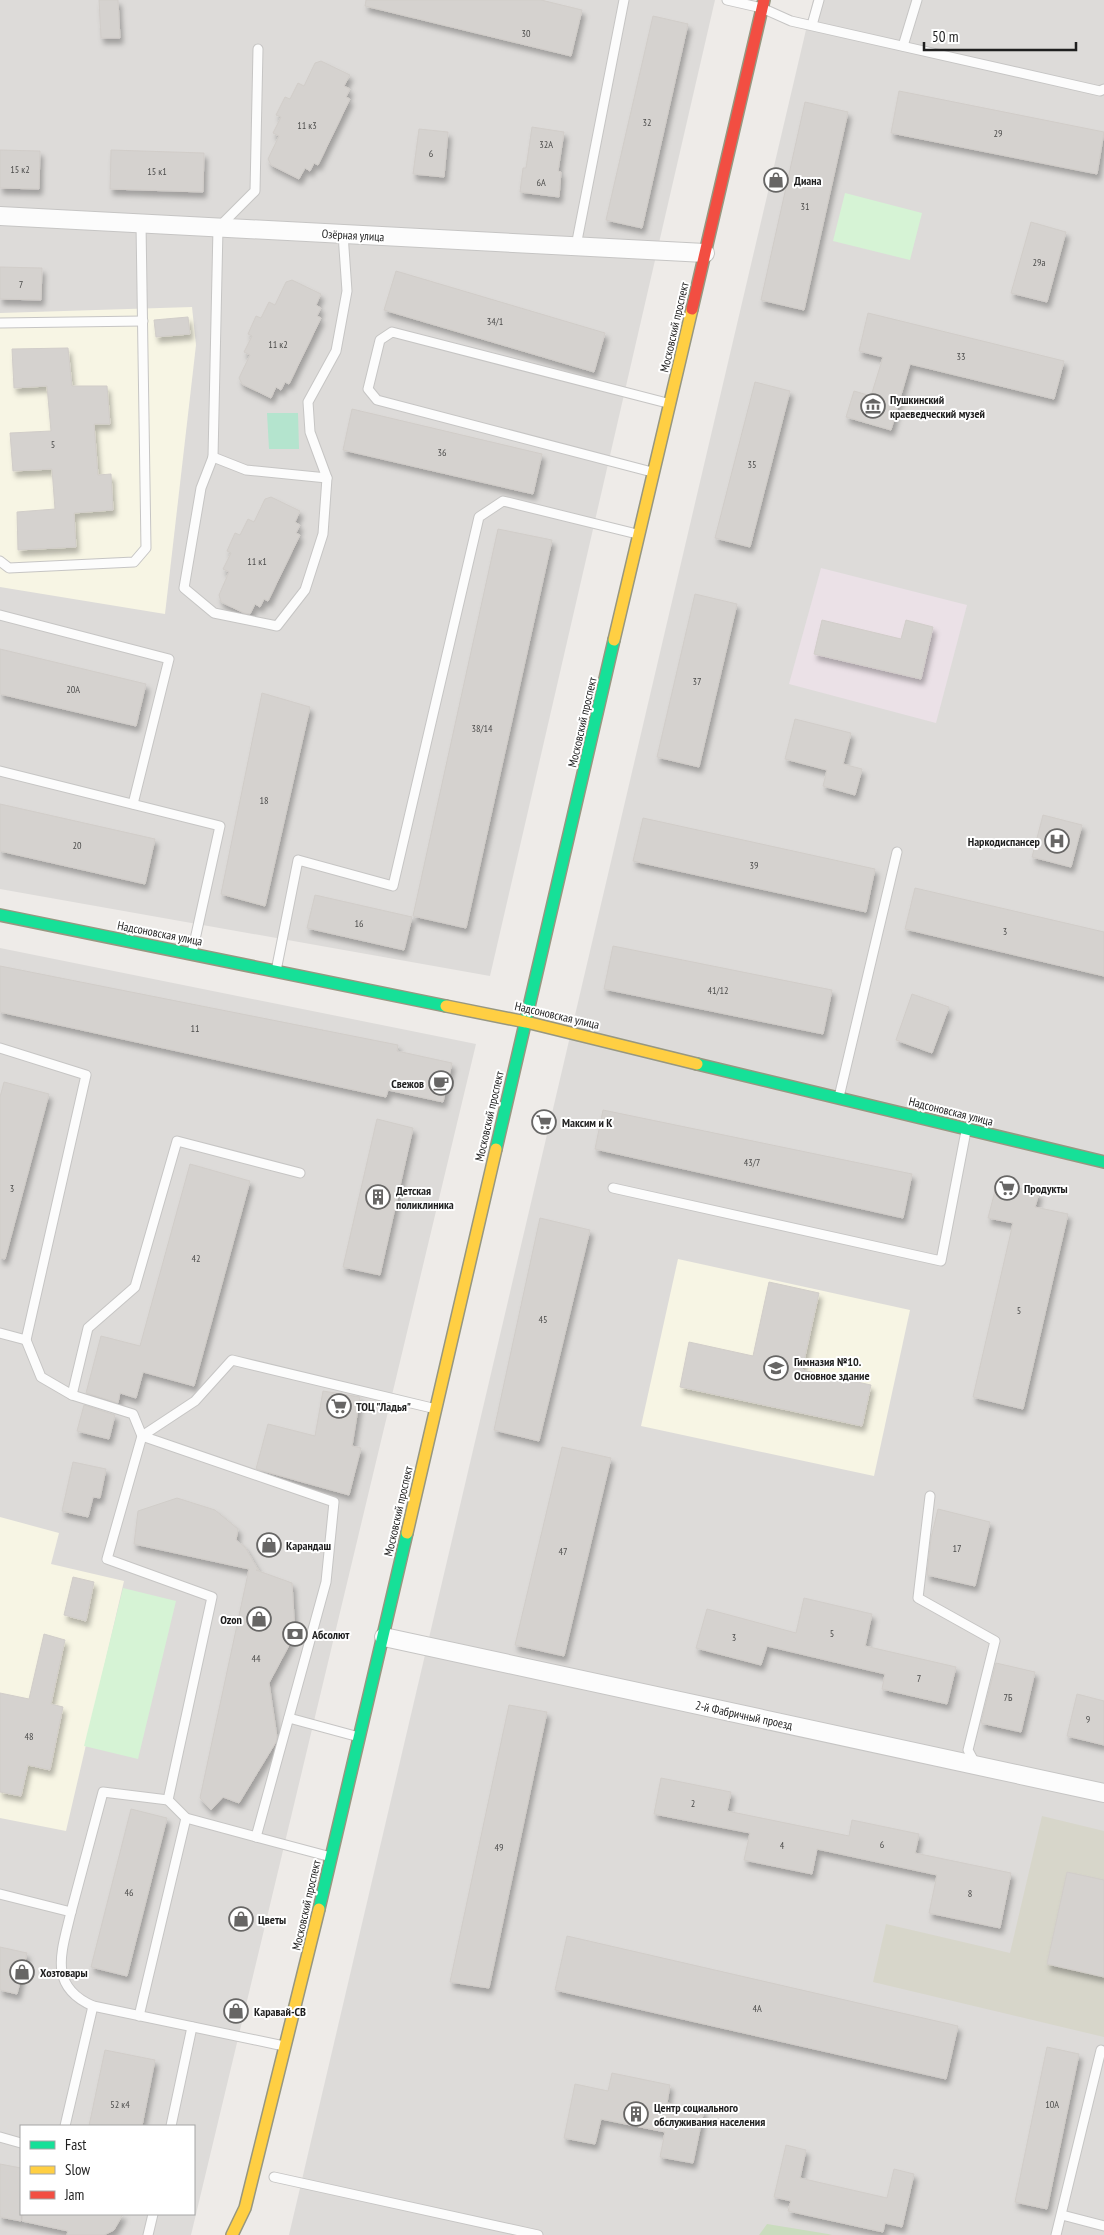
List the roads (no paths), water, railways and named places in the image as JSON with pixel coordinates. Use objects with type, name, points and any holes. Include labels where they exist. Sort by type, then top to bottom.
[{"type":"main road","name":"Московский проспект","points":[[232,2235],[245,2208],[286,2047],[384,1637],[435,1409],[763,4]]},
{"type":"main road","name":"Надсоновская улица","points":[[0,915],[526,1022],[1104,1162]]},
{"type":"street","name":"Озёрная улица","points":[[0,216],[705,253]]},
{"type":"street","name":"2-й Фабричный проезд","points":[[384,1637],[1104,1793]]},
{"type":"lane","points":[[576,246],[624,0]]},
{"type":"lane","points":[[726,0],[763,4],[791,21],[1100,91],[1104,89]]},
{"type":"lane","points":[[812,25],[819,0]]},
{"type":"lane","points":[[903,46],[917,0]]},
{"type":"lane","points":[[258,49],[255,191],[218,228],[213,457],[201,488],[184,588],[214,613],[277,626],[305,590],[323,534],[327,478],[310,432],[308,402],[336,351],[347,291],[343,234]]},
{"type":"lane","points":[[0,561],[9,568],[134,562],[146,548],[141,224]]},
{"type":"lane","points":[[0,324],[143,321]]},
{"type":"lane","points":[[654,472],[377,400],[368,389],[380,340],[392,332],[670,404]]},
{"type":"lane","points":[[213,457],[246,470],[327,478]]},
{"type":"lane","points":[[276,971],[298,860],[394,886],[480,517],[503,501],[640,534]]},
{"type":"lane","points":[[0,615],[169,659],[133,804]]},
{"type":"lane","points":[[0,771],[220,826],[191,954]]},
{"type":"lane","points":[[839,1098],[897,852]]},
{"type":"lane","points":[[0,1048],[86,1076],[26,1340],[42,1377],[72,1395],[133,1414],[142,1436],[107,1559],[212,1597],[168,1800]]},
{"type":"lane","points":[[613,1188],[941,1261],[966,1129]]},
{"type":"lane","points":[[72,1395],[88,1328],[135,1287],[177,1141],[300,1173]]},
{"type":"lane","points":[[0,1333],[26,1340]]},
{"type":"lane","points":[[142,1436],[194,1401],[232,1360],[435,1409]]},
{"type":"lane","points":[[142,1436],[334,1502],[326,1582],[256,1837]]},
{"type":"lane","points":[[930,1496],[918,1598],[995,1641],[968,1750],[976,1765]]},
{"type":"lane","points":[[289,1718],[359,1737]]},
{"type":"lane","points":[[286,2047],[93,2006],[79,2000],[69,1990],[63,1978],[60,1962],[71,1912],[103,1792],[168,1800],[186,1818],[331,1857]]},
{"type":"lane","points":[[138,2016],[186,1818]]},
{"type":"lane","points":[[0,1894],[71,1912]]},
{"type":"lane","points":[[65,2125],[93,2006]]},
{"type":"lane","points":[[171,2125],[192,2027]]},
{"type":"lane","points":[[1056,2235],[1101,2050]]},
{"type":"lane","points":[[0,2137],[20,2143]]},
{"type":"lane","points":[[274,2177],[538,2235]]},
{"type":"lane","points":[[148,2235],[153,2215]]},
{"type":"lane","points":[[1062,2215],[1104,2226]]},
{"type":"place","name":"Диана","points":[[776,180]]},
{"type":"place","name":"Пушкинский краеведческий музей","points":[[873,406]]},
{"type":"place","name":"Наркодиспансер","points":[[1057,841]]},
{"type":"place","name":"Свежов","points":[[441,1083]]},
{"type":"place","name":"Максим и К","points":[[544,1122]]},
{"type":"place","name":"Продукты","points":[[1007,1188]]},
{"type":"place","name":"Детская поликлиника","points":[[378,1197]]},
{"type":"place","name":"Гимназия №10. Основное здание","points":[[776,1368]]},
{"type":"place","name":"ТОЦ \"Ладья\"","points":[[339,1406]]},
{"type":"place","name":"Карандаш","points":[[269,1545]]},
{"type":"place","name":"Ozon","points":[[259,1619]]},
{"type":"place","name":"Абсолют","points":[[295,1634]]},
{"type":"place","name":"Цветы","points":[[241,1919]]},
{"type":"place","name":"Хозтовары","points":[[22,1972]]},
{"type":"place","name":"Каравай-СВ","points":[[236,2011]]},
{"type":"place","name":"Центр социального обслуживания населения","points":[[636,2114]]}]
